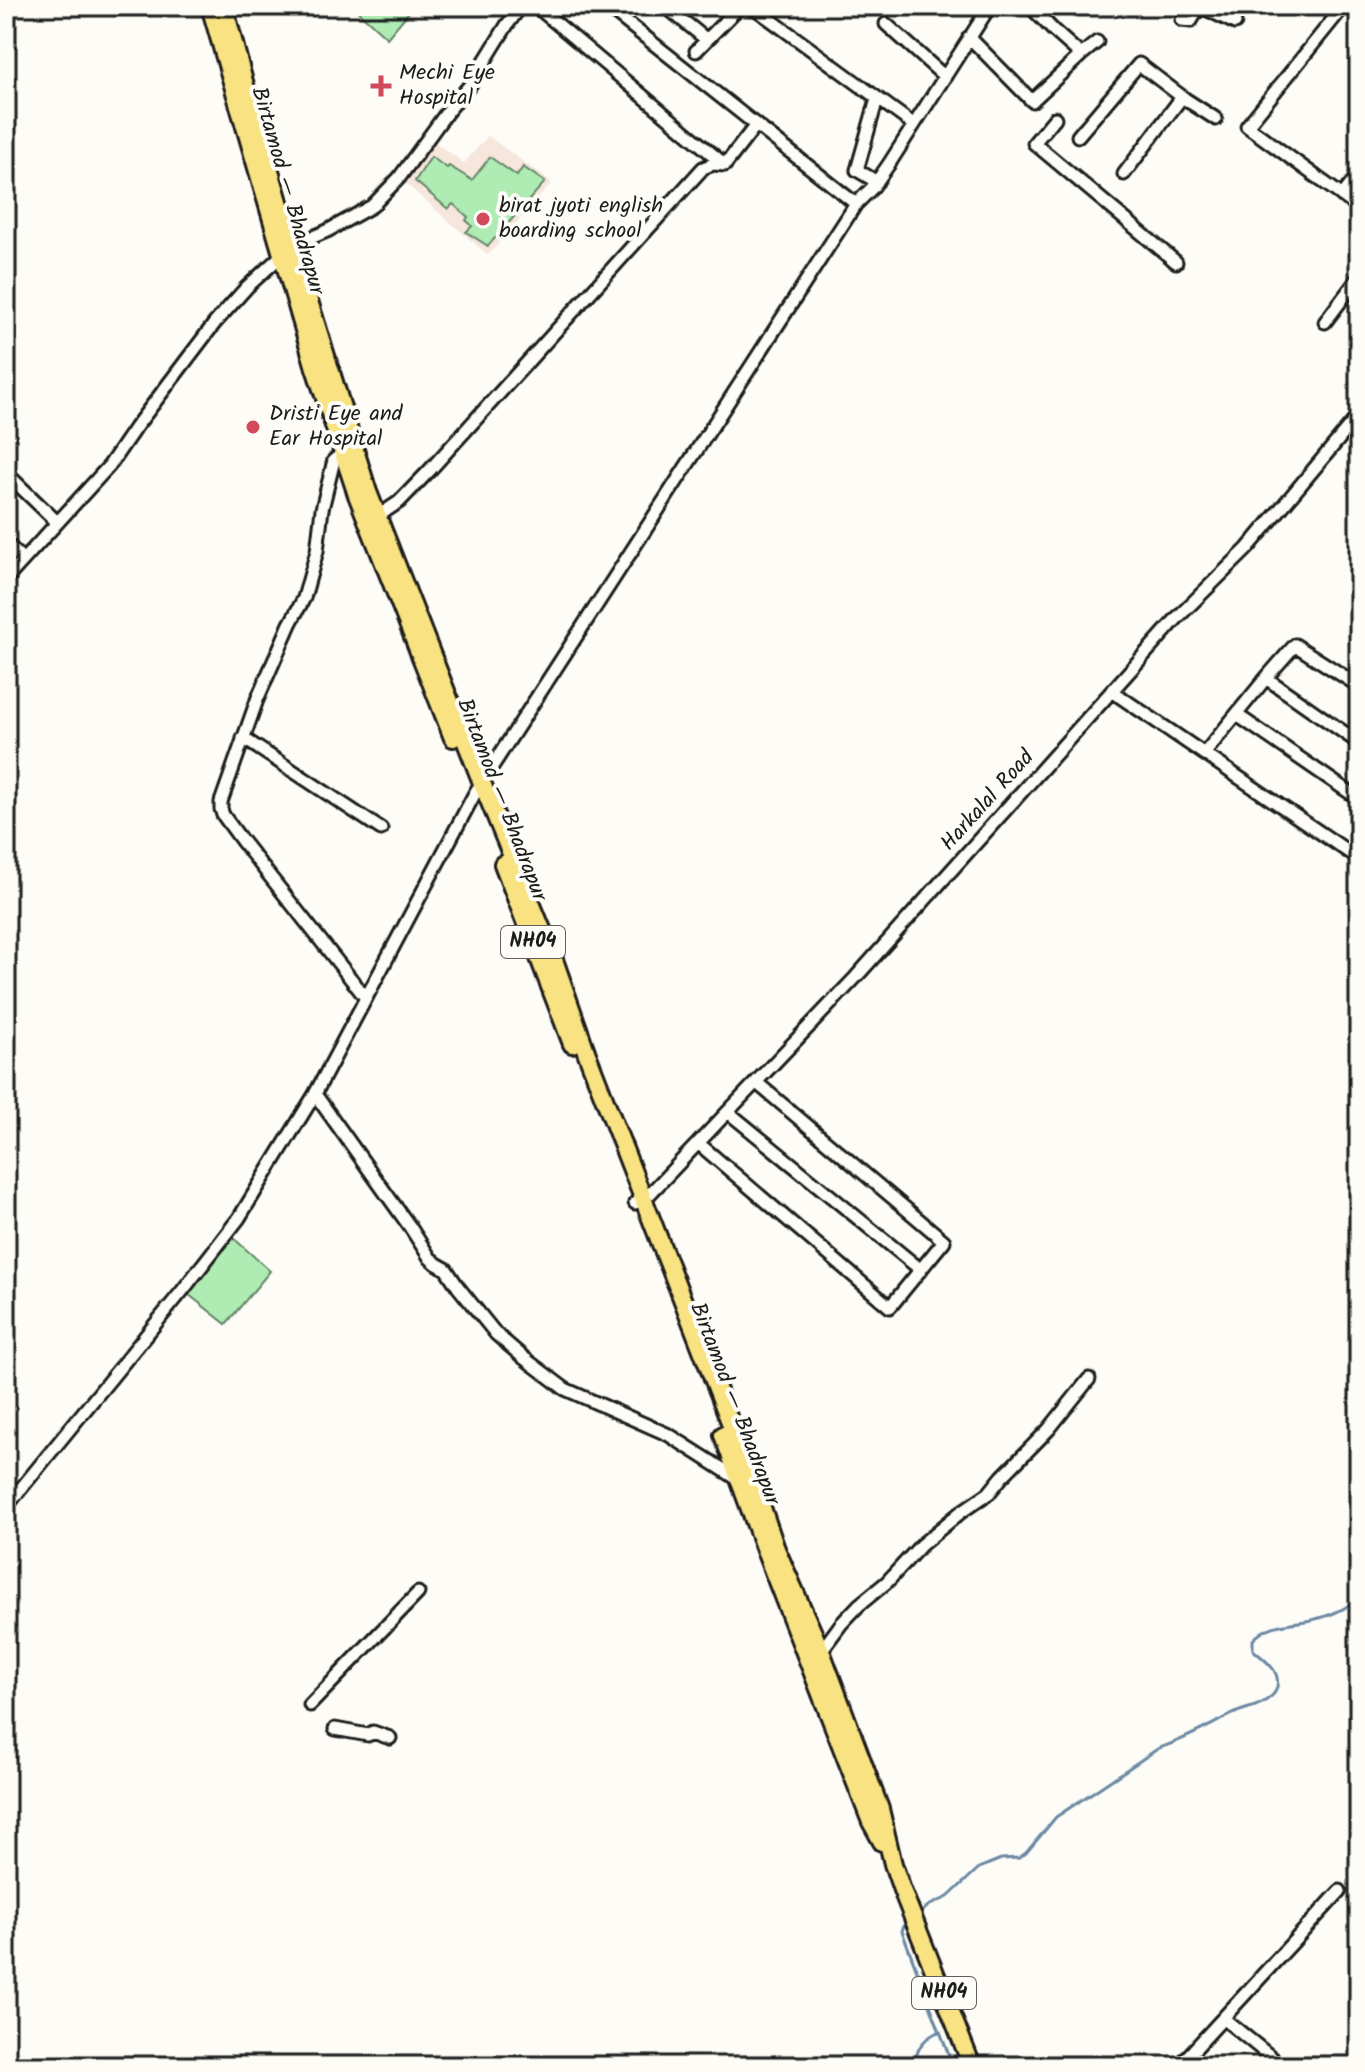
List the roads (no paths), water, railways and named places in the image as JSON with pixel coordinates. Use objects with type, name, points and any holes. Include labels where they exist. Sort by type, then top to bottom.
[{"type":"main road","name":"Birtamod — Bhadrapur","points":[[210,6],[237,78],[341,427],[378,516],[479,788]]},
{"type":"main road","name":"Birtamod — Bhadrapur","points":[[224,6],[237,78]]},
{"type":"main road","name":"Birtamod — Bhadrapur","points":[[341,427],[343,453],[357,495],[552,954],[582,1056],[747,1481],[821,1651],[880,1809],[893,1864],[972,2066]]},
{"type":"main road","name":"Birtamod — Bhadrapur","points":[[747,1481],[770,1562],[871,1822],[893,1864]]},
{"type":"street","points":[[6,579],[109,466],[214,324],[247,287],[288,251],[372,206],[399,178],[470,85],[521,6]]},
{"type":"street","points":[[536,6],[725,165]]},
{"type":"street","points":[[606,6],[856,204]]},
{"type":"street","points":[[665,6],[707,40]]},
{"type":"street","points":[[696,51],[740,6]]},
{"type":"street","points":[[752,6],[914,125]]},
{"type":"street","points":[[6,1507],[229,1234],[315,1094],[479,788],[856,204],[877,182],[990,6]]},
{"type":"street","points":[[1030,6],[1081,55]]},
{"type":"street","points":[[1182,20],[1191,21],[1200,6],[1235,23]]},
{"type":"street","points":[[1344,6],[1247,126],[1359,208]]},
{"type":"street","points":[[886,24],[945,77]]},
{"type":"street","points":[[969,37],[1032,101],[1097,42]]},
{"type":"street","points":[[1078,136],[1139,64],[1216,119]]},
{"type":"street","points":[[1124,174],[1182,97]]},
{"type":"street","points":[[877,99],[857,170],[877,182]]},
{"type":"street","points":[[1055,118],[1034,143],[1176,262]]},
{"type":"street","points":[[725,165],[756,125]]},
{"type":"street","points":[[378,516],[399,502],[429,471],[703,168],[713,164],[725,165]]},
{"type":"street","points":[[1342,196],[1359,174]]},
{"type":"street","points":[[1325,322],[1359,277]]},
{"type":"street","name":"Harkalal Road","points":[[639,1202],[856,977],[1178,617],[1247,549],[1359,415]]},
{"type":"street","points":[[343,453],[334,460],[322,509],[317,551],[304,598],[265,680],[221,802],[223,815],[242,841],[366,998]]},
{"type":"street","points":[[6,473],[57,522]]},
{"type":"street","points":[[6,543],[23,560]]},
{"type":"street","points":[[1204,754],[1295,645],[1359,686]]},
{"type":"street","points":[[1266,678],[1359,743]]},
{"type":"street","points":[[1113,692],[1359,859]]},
{"type":"street","points":[[1237,715],[1359,799]]},
{"type":"street","points":[[243,738],[381,829]]},
{"type":"street","points":[[698,1143],[890,1307],[944,1241],[757,1083]]},
{"type":"street","points":[[315,1094],[430,1258],[446,1269],[496,1334],[565,1389],[669,1435],[747,1481]]},
{"type":"street","points":[[728,1112],[921,1270]]},
{"type":"street","points":[[821,1651],[841,1624],[887,1582],[921,1545],[989,1493],[1049,1429],[1089,1379]]},
{"type":"street","points":[[310,1705],[418,1593]]},
{"type":"street","points":[[335,1729],[368,1735],[373,1732],[390,1738]]},
{"type":"street","points":[[1179,2066],[1340,1891]]},
{"type":"street","points":[[1223,2018],[1282,2066]]},
{"type":"waterway","points":[[919,1915],[928,1906],[948,1897],[979,1868],[1001,1859],[1019,1858],[1056,1817],[1159,1748],[1268,1699],[1276,1690],[1277,1678],[1272,1667],[1253,1650],[1253,1640],[1271,1628],[1335,1613],[1359,1597]]},
{"type":"waterway","points":[[909,1920],[902,1931],[953,2066]]},
{"type":"waterway","points":[[915,2066],[922,2044],[940,2031]]},
{"type":"place","name":"Mechi Eye Hospital","points":[[381,86]]},
{"type":"place","name":"birat jyoti english boarding school","points":[[483,219]]},
{"type":"place","name":"Dristi Eye and Ear Hospital","points":[[253,427]]}]
